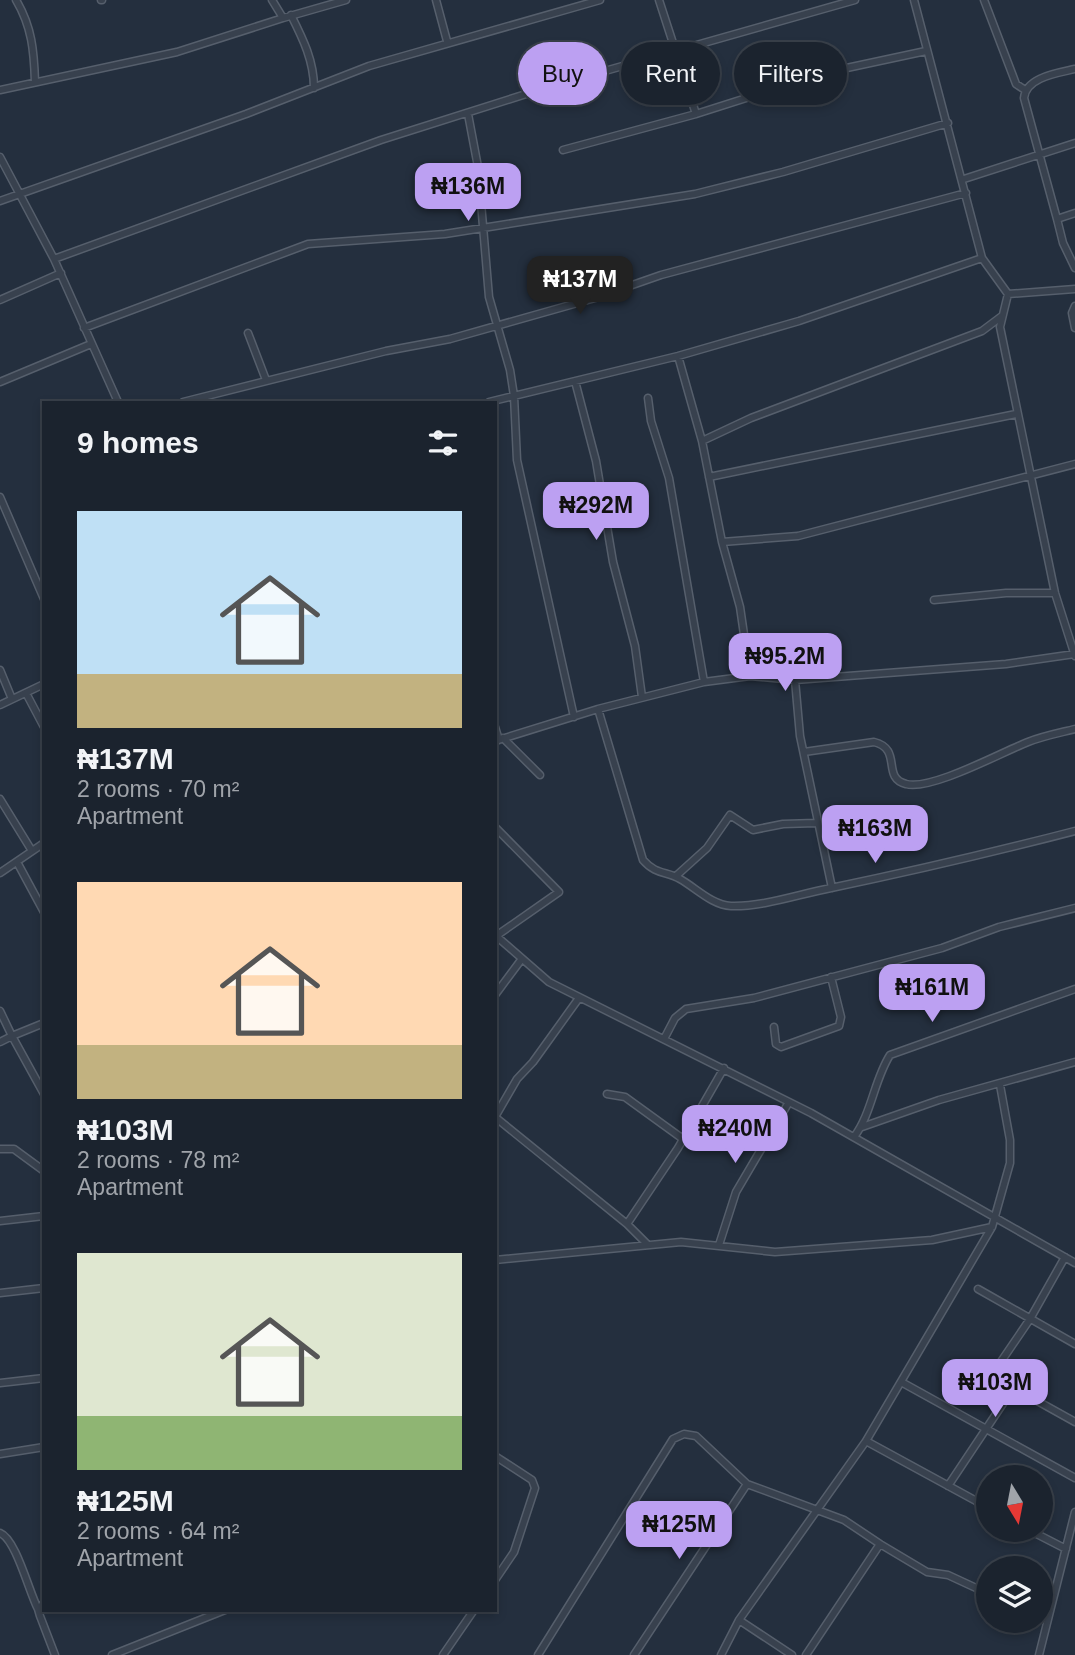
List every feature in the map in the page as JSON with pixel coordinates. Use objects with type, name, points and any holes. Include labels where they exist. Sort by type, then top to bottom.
[{"type":"street","points":[[16,0],[26,18],[33,41],[35,82]]},
{"type":"street","points":[[272,0],[283,18]]},
{"type":"street","points":[[0,90],[177,52],[346,0]]},
{"type":"street","points":[[436,0],[447,41]]},
{"type":"street","points":[[0,201],[18,192],[314,88],[369,66],[447,41],[600,0]]},
{"type":"street","points":[[659,0],[673,42]]},
{"type":"street","points":[[705,42],[855,0]]},
{"type":"street","points":[[914,0],[936,92],[964,179],[982,258],[1008,294]]},
{"type":"street","points":[[984,0],[1016,84],[1025,90]]},
{"type":"street","points":[[291,15],[314,71],[314,88]]},
{"type":"street","points":[[563,150],[696,114],[828,72],[926,51]]},
{"type":"street","points":[[54,259],[381,140],[621,66]]},
{"type":"street","points":[[1075,69],[1032,83],[1025,90],[1027,113],[1063,243],[1075,268]]},
{"type":"street","points":[[693,105],[696,114]]},
{"type":"street","points":[[468,114],[478,167],[481,228],[489,297],[498,324],[514,396],[513,420],[519,471],[574,717]]},
{"type":"street","points":[[84,328],[308,244],[445,234],[695,194],[808,166],[948,123]]},
{"type":"street","points":[[964,179],[1075,143]]},
{"type":"street","points":[[0,158],[54,259],[118,401]]},
{"type":"street","points":[[187,401],[386,351],[450,339],[595,298],[661,275],[966,193]]},
{"type":"street","points":[[1057,219],[1075,213]]},
{"type":"street","points":[[493,401],[678,356],[799,321],[982,258]]},
{"type":"street","points":[[0,300],[61,274]]},
{"type":"street","points":[[1008,294],[1075,289]]},
{"type":"street","points":[[499,740],[598,709],[704,682],[750,676],[795,680],[1006,664],[1075,654],[1055,593],[1016,414],[1000,327],[1008,294]]},
{"type":"street","points":[[1075,306],[1072,313],[1075,328]]},
{"type":"street","points":[[702,441],[751,418],[982,331],[1002,316]]},
{"type":"street","points":[[248,333],[266,380]]},
{"type":"street","points":[[0,382],[91,344]]},
{"type":"street","points":[[678,356],[702,441],[722,542],[740,607],[750,676]]},
{"type":"street","points":[[575,381],[596,461],[613,562],[635,646],[642,697]]},
{"type":"street","points":[[648,398],[651,421],[669,478],[704,682]]},
{"type":"street","points":[[709,477],[1016,414]]},
{"type":"street","points":[[722,542],[798,536],[1075,464]]},
{"type":"street","points":[[0,497],[42,594]]},
{"type":"street","points":[[934,600],[1006,593],[1055,593]]},
{"type":"street","points":[[0,670],[12,699]]},
{"type":"street","points":[[795,680],[816,823],[832,888]]},
{"type":"street","points":[[0,705],[42,685]]},
{"type":"street","points":[[26,692],[42,722]]},
{"type":"street","points":[[598,709],[643,860],[663,875],[676,876],[719,904],[732,906],[832,888],[970,858],[1075,831]]},
{"type":"street","points":[[804,752],[874,742],[884,745],[890,751],[894,776],[902,784],[912,786],[956,774],[1030,741],[1075,729]]},
{"type":"street","points":[[499,740],[540,775]]},
{"type":"street","points":[[0,799],[32,850]]},
{"type":"street","points":[[676,876],[707,848],[730,815],[753,830],[783,824],[816,823]]},
{"type":"street","points":[[497,829],[559,892],[497,935]]},
{"type":"street","points":[[0,873],[42,844]]},
{"type":"street","points":[[18,862],[42,908]]},
{"type":"street","points":[[664,1039],[675,1018],[686,1009],[754,998],[1075,908]]},
{"type":"street","points":[[497,938],[550,982],[789,1102],[1075,1262]]},
{"type":"street","points":[[497,992],[521,960]]},
{"type":"street","points":[[774,1027],[776,1044],[781,1047],[839,1026],[841,1017],[831,977]]},
{"type":"street","points":[[854,1137],[862,1127],[883,1067],[890,1055],[1075,989]]},
{"type":"street","points":[[497,1114],[517,1079],[533,1062],[579,998]]},
{"type":"street","points":[[0,1011],[42,1090]]},
{"type":"street","points":[[0,1042],[42,1024]]},
{"type":"street","points":[[862,1127],[950,1097],[1075,1062]]},
{"type":"street","points":[[627,1224],[683,1139],[724,1068]]},
{"type":"street","points":[[721,1655],[739,1620],[819,1510],[903,1383],[997,1217],[1010,1164],[1010,1140],[1000,1085]]},
{"type":"street","points":[[607,1094],[625,1097],[683,1139]]},
{"type":"street","points":[[719,1245],[736,1192],[789,1102]]},
{"type":"street","points":[[497,1119],[627,1224],[647,1244]]},
{"type":"street","points":[[0,1149],[14,1149],[42,1170]]},
{"type":"street","points":[[0,1221],[42,1216]]},
{"type":"street","points":[[497,1260],[681,1242],[775,1252],[932,1240],[992,1227]]},
{"type":"street","points":[[1065,1257],[1030,1319],[998,1366],[999,1375],[1014,1388],[1075,1422]]},
{"type":"street","points":[[0,1293],[42,1288]]},
{"type":"street","points":[[978,1289],[1075,1345]]},
{"type":"street","points":[[0,1383],[42,1378]]},
{"type":"street","points":[[903,1383],[1075,1478]]},
{"type":"street","points":[[948,1486],[1014,1388]]},
{"type":"street","points":[[538,1655],[673,1439],[684,1434],[696,1436],[747,1484],[844,1520],[927,1572],[948,1575],[976,1588]]},
{"type":"street","points":[[866,1441],[976,1501]]},
{"type":"street","points":[[0,1454],[42,1447]]},
{"type":"street","points":[[497,1457],[532,1480],[535,1488],[514,1552],[497,1576]]},
{"type":"street","points":[[634,1655],[661,1618],[710,1536],[747,1484]]},
{"type":"street","points":[[1053,1604],[1075,1512]]},
{"type":"street","points":[[0,1533],[7,1536],[15,1550],[55,1655]]},
{"type":"street","points":[[1052,1542],[1066,1549]]},
{"type":"street","points":[[806,1655],[880,1544]]},
{"type":"street","points":[[38,1609],[42,1604]]},
{"type":"street","points":[[112,1655],[220,1612]]},
{"type":"street","points":[[443,1655],[473,1612]]},
{"type":"street","points":[[739,1620],[792,1655]]},
{"type":"street","points":[[1039,1655],[1046,1633]]}]
